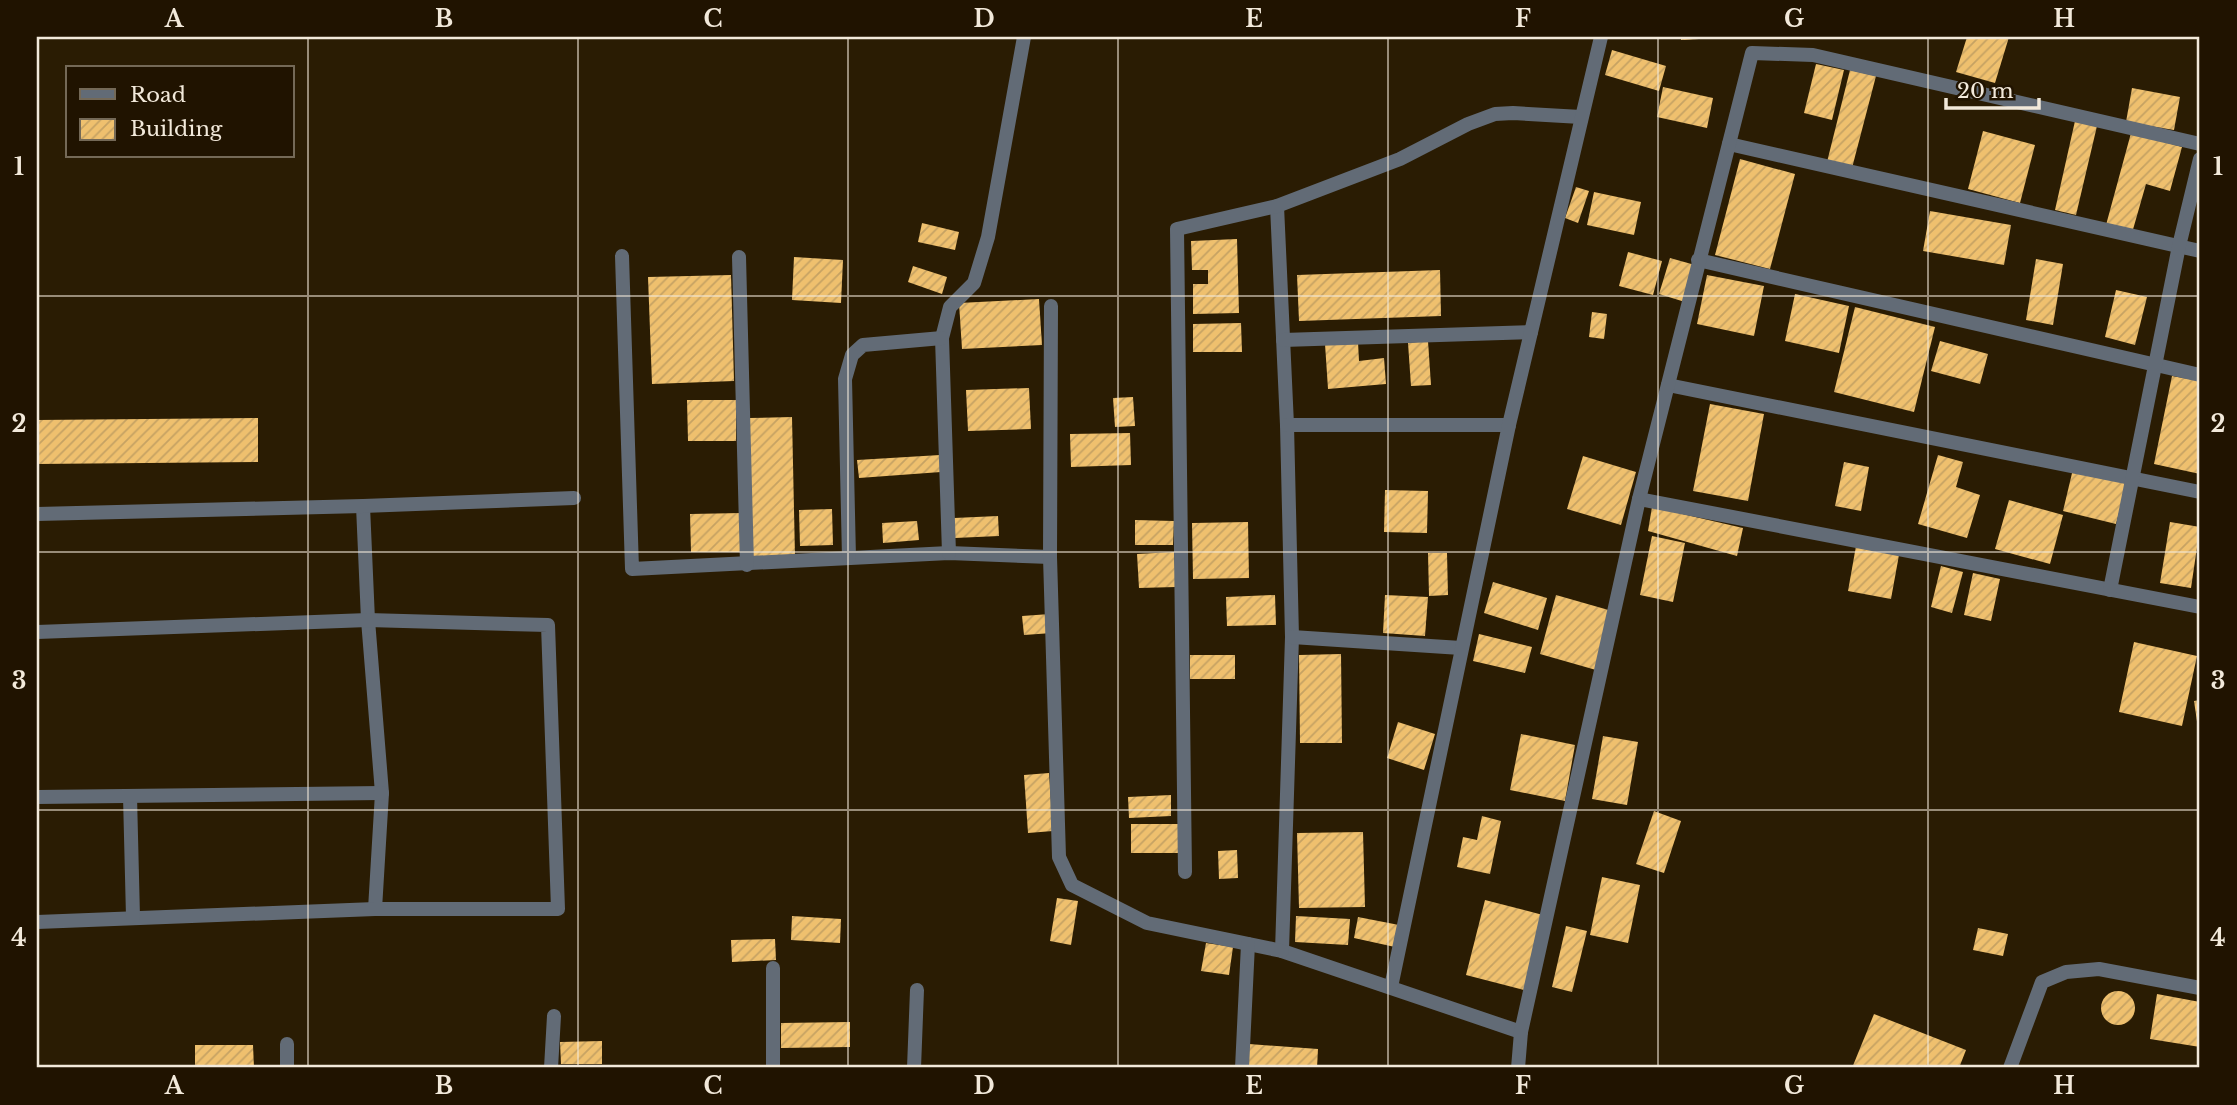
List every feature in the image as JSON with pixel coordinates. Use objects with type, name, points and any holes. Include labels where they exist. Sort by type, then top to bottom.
[{"type":"street","points":[[948,554],[942,338],[950,307],[974,283],[988,237],[1024,37]]},
{"type":"street","points":[[1391,987],[1509,425],[1601,37]]},
{"type":"street","points":[[1518,1068],[1521,1032],[1639,499],[1752,53],[1753,37]]},
{"type":"street","points":[[1752,53],[1813,55],[2200,144]]},
{"type":"street","points":[[1185,872],[1177,229],[1277,205],[1400,159],[1468,124],[1495,114],[1581,117]]},
{"type":"street","points":[[1728,144],[2200,251]]},
{"type":"street","points":[[2110,590],[2179,246],[2200,159]]},
{"type":"street","points":[[1277,205],[1287,425],[1292,637],[1282,951]]},
{"type":"street","points":[[622,256],[632,569],[948,554],[1050,557]]},
{"type":"street","points":[[739,257],[747,565]]},
{"type":"street","points":[[1698,260],[2200,374]]},
{"type":"street","points":[[1051,306],[1050,557],[1059,857],[1072,885],[1147,923],[1282,951],[1521,1032]]},
{"type":"street","points":[[1283,340],[1531,332]]},
{"type":"street","points":[[849,558],[845,379],[852,355],[863,345],[942,338]]},
{"type":"street","points":[[1668,385],[2200,492]]},
{"type":"street","points":[[1287,425],[1509,425]]},
{"type":"street","points":[[37,514],[574,498]]},
{"type":"street","points":[[1639,499],[2200,607]]},
{"type":"street","points":[[363,506],[368,620],[382,793],[375,909]]},
{"type":"street","points":[[37,632],[368,620],[548,625],[558,909],[375,909],[37,922]]},
{"type":"street","points":[[1292,637],[1461,648]]},
{"type":"street","points":[[37,797],[382,793]]},
{"type":"street","points":[[130,796],[133,917]]},
{"type":"street","points":[[1242,1068],[1248,944]]},
{"type":"street","points":[[773,1068],[774,968]]},
{"type":"street","points":[[2010,1068],[2042,982],[2066,972],[2099,969],[2200,988]]},
{"type":"street","points":[[914,1068],[917,990]]},
{"type":"street","points":[[551,1068],[554,1016]]},
{"type":"street","points":[[287,1044],[287,1068]]},
{"type":"building","points":[[1681,37],[1699,37],[1699,39],[1681,40]]},
{"type":"building","points":[[1967,37],[2009,37],[1995,83],[1956,72]]},
{"type":"building","points":[[1612,50],[1666,66],[1659,91],[1605,75]]},
{"type":"building","points":[[1816,64],[1844,70],[1832,120],[1804,113]]},
{"type":"building","points":[[1850,70],[1876,76],[1852,168],[1827,162]]},
{"type":"building","points":[[1663,87],[1713,98],[1707,128],[1657,117]]},
{"type":"building","points":[[2132,88],[2180,97],[2174,130],[2126,122]]},
{"type":"building","points":[[2075,121],[2097,126],[2076,215],[2055,210]]},
{"type":"building","points":[[1983,131],[2035,145],[2020,203],[1968,189]]},
{"type":"building","points":[[2131,133],[2182,147],[2170,191],[2146,184],[2132,233],[2106,225]]},
{"type":"building","points":[[1740,159],[1795,174],[1770,269],[1715,255]]},
{"type":"building","points":[[1576,187],[1589,191],[1578,223],[1565,218]]},
{"type":"building","points":[[1594,192],[1641,202],[1634,235],[1587,225]]},
{"type":"building","points":[[1930,211],[2011,225],[2004,265],[1923,251]]},
{"type":"building","points":[[922,223],[959,232],[955,250],[918,242]]},
{"type":"building","points":[[1237,239],[1239,313],[1193,314],[1193,284],[1208,284],[1208,270],[1192,270],[1191,241]]},
{"type":"building","points":[[1628,252],[1662,261],[1653,295],[1619,286]]},
{"type":"building","points":[[794,257],[843,260],[841,303],[792,300]]},
{"type":"building","points":[[1670,258],[1695,265],[1685,302],[1659,294]]},
{"type":"building","points":[[2036,259],[2063,264],[2053,325],[2026,320]]},
{"type":"building","points":[[913,266],[947,277],[942,294],[908,282]]},
{"type":"building","points":[[1440,270],[1441,316],[1299,321],[1297,275]]},
{"type":"building","points":[[731,275],[734,381],[652,384],[648,277]]},
{"type":"building","points":[[1707,275],[1764,286],[1754,336],[1697,324]]},
{"type":"building","points":[[2116,290],[2147,297],[2135,345],[2105,337]]},
{"type":"building","points":[[1795,294],[1849,306],[1839,353],[1785,341]]},
{"type":"building","points":[[1039,299],[1042,345],[962,349],[959,303]]},
{"type":"building","points":[[1855,307],[1935,327],[1914,412],[1834,392]]},
{"type":"building","points":[[1592,312],[1607,314],[1604,339],[1589,337]]},
{"type":"building","points":[[1241,323],[1242,352],[1193,352],[1193,324]]},
{"type":"building","points":[[1428,341],[1431,385],[1411,386],[1408,343]]},
{"type":"building","points":[[1940,341],[1988,354],[1980,384],[1931,371]]},
{"type":"building","points":[[1358,342],[1359,361],[1384,358],[1386,384],[1328,389],[1325,344]]},
{"type":"building","points":[[2172,376],[2200,381],[2200,474],[2154,464]]},
{"type":"building","points":[[1029,388],[1031,429],[968,431],[966,390]]},
{"type":"building","points":[[1133,397],[1135,426],[1115,427],[1113,398]]},
{"type":"building","points":[[687,400],[736,400],[736,441],[688,441]]},
{"type":"building","points":[[1710,404],[1764,414],[1748,501],[1693,491]]},
{"type":"building","points":[[792,417],[795,556],[753,557],[749,418]]},
{"type":"building","points":[[258,418],[258,462],[37,464],[37,420]]},
{"type":"building","points":[[1130,433],[1131,465],[1071,467],[1070,434]]},
{"type":"building","points":[[940,455],[941,472],[859,478],[857,460]]},
{"type":"building","points":[[1938,455],[1963,462],[1956,487],[1980,495],[1967,538],[1918,524]]},
{"type":"building","points":[[1583,456],[1636,472],[1621,525],[1567,509]]},
{"type":"building","points":[[1844,462],[1869,467],[1861,511],[1835,506]]},
{"type":"building","points":[[2073,469],[2127,483],[2116,524],[2063,511]]},
{"type":"building","points":[[1385,490],[1428,491],[1427,533],[1384,532]]},
{"type":"building","points":[[2009,500],[2063,515],[2050,564],[1995,549]]},
{"type":"building","points":[[1652,507],[1743,528],[1737,556],[1648,531]]},
{"type":"building","points":[[832,509],[833,545],[800,546],[799,510]]},
{"type":"building","points":[[741,513],[741,552],[691,552],[690,514]]},
{"type":"building","points":[[998,516],[999,536],[955,538],[954,518]]},
{"type":"building","points":[[1135,520],[1174,521],[1173,545],[1135,545]]},
{"type":"building","points":[[917,521],[919,540],[883,543],[882,523]]},
{"type":"building","points":[[1248,522],[1249,578],[1193,579],[1192,523]]},
{"type":"building","points":[[2170,522],[2200,527],[2191,588],[2160,583]]},
{"type":"building","points":[[1652,536],[1685,543],[1673,602],[1640,595]]},
{"type":"building","points":[[1856,546],[1899,555],[1891,599],[1848,591]]},
{"type":"building","points":[[1174,552],[1176,587],[1139,588],[1137,554]]},
{"type":"building","points":[[1428,553],[1447,553],[1448,595],[1429,596]]},
{"type":"building","points":[[1941,566],[1963,572],[1952,613],[1931,607]]},
{"type":"building","points":[[1973,573],[2000,579],[1991,621],[1964,615]]},
{"type":"building","points":[[1493,582],[1547,598],[1538,630],[1484,613]]},
{"type":"building","points":[[1275,595],[1276,625],[1227,626],[1226,597]]},
{"type":"building","points":[[1385,595],[1428,597],[1425,636],[1383,633]]},
{"type":"building","points":[[1556,595],[1612,611],[1596,670],[1540,654]]},
{"type":"building","points":[[1050,614],[1052,633],[1024,635],[1022,616]]},
{"type":"building","points":[[1479,634],[1532,647],[1525,673],[1473,661]]},
{"type":"building","points":[[2134,642],[2197,656],[2182,726],[2119,712]]},
{"type":"building","points":[[1341,654],[1342,743],[1300,743],[1299,655]]},
{"type":"building","points":[[1190,655],[1235,655],[1235,679],[1190,679]]},
{"type":"building","points":[[2200,700],[2200,735],[2199,735],[2194,701]]},
{"type":"building","points":[[1398,722],[1435,734],[1424,770],[1387,758]]},
{"type":"building","points":[[1521,734],[1575,745],[1565,801],[1510,790]]},
{"type":"building","points":[[1603,736],[1638,742],[1627,805],[1592,799]]},
{"type":"building","points":[[1049,773],[1053,831],[1028,833],[1024,775]]},
{"type":"building","points":[[1171,795],[1171,816],[1129,818],[1128,797]]},
{"type":"building","points":[[1654,811],[1681,821],[1664,873],[1636,864]]},
{"type":"building","points":[[1482,816],[1501,821],[1490,874],[1457,867],[1463,837],[1477,840]]},
{"type":"building","points":[[1131,824],[1180,824],[1180,853],[1131,853]]},
{"type":"building","points":[[1363,832],[1365,907],[1299,908],[1297,833]]},
{"type":"building","points":[[1237,850],[1238,878],[1219,879],[1218,851]]},
{"type":"building","points":[[1602,877],[1640,885],[1628,943],[1590,935]]},
{"type":"building","points":[[1057,898],[1078,901],[1071,945],[1050,941]]},
{"type":"building","points":[[1485,900],[1543,915],[1524,990],[1466,975]]},
{"type":"building","points":[[792,916],[841,919],[840,943],[791,940]]},
{"type":"building","points":[[1296,916],[1350,919],[1348,945],[1295,942]]},
{"type":"building","points":[[1358,917],[1399,925],[1395,947],[1354,938]]},
{"type":"building","points":[[1566,926],[1587,931],[1572,992],[1552,987]]},
{"type":"building","points":[[1978,928],[2008,934],[2003,956],[1973,950]]},
{"type":"building","points":[[775,939],[776,960],[732,962],[731,940]]},
{"type":"building","points":[[1206,943],[1233,947],[1229,975],[1201,971]]},
{"type":"building","points":[[2118,991],[2130,996],[2135,1008],[2130,1020],[2118,1025],[2106,1020],[2101,1008],[2106,996]]},
{"type":"building","points":[[2157,994],[2200,1002],[2200,1047],[2150,1039]]},
{"type":"building","points":[[1874,1014],[1966,1050],[1959,1068],[1852,1068]]},
{"type":"building","points":[[850,1022],[850,1047],[781,1048],[781,1023]]},
{"type":"building","points":[[602,1041],[602,1064],[561,1064],[560,1042]]},
{"type":"building","points":[[1249,1044],[1318,1049],[1317,1068],[1248,1068]]},
{"type":"building","points":[[195,1045],[253,1045],[254,1068],[195,1068]]},
{"type":"building","points":[[1129,1065],[1154,1066],[1154,1068],[1129,1068]]}]
